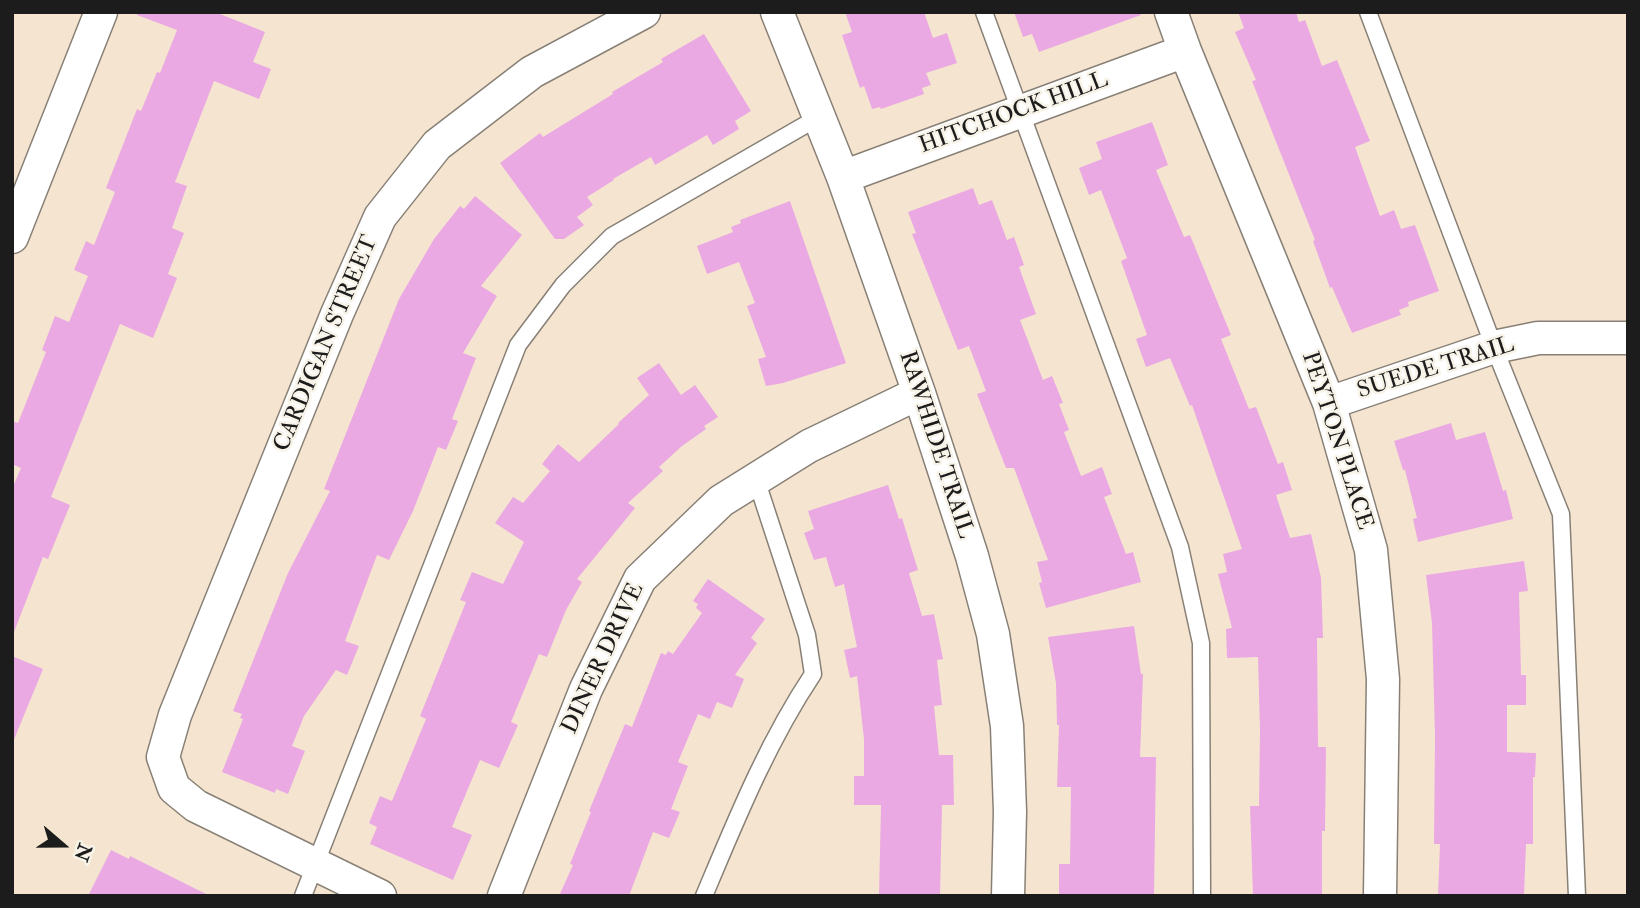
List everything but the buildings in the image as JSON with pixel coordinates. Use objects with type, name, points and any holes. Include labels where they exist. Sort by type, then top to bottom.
[{"type":"street","points":[[12,237],[101,12]]},
{"type":"street","name":"CARDIGAN STREET","points":[[316,864],[196,806],[174,788],[163,757],[175,715],[337,314],[380,217],[437,145],[532,72],[644,12]]},
{"type":"street","name":"RAWHIDE TRAIL","points":[[777,12],[843,177],[919,393],[972,556],[993,634],[1007,726],[1010,811],[1008,896]]},
{"type":"street","name":"PEYTON PLACE","points":[[1171,12],[1329,402],[1371,550],[1383,679],[1380,896]]},
{"type":"street","name":"HITCHOCK HILL","points":[[843,177],[1185,51]]},
{"type":"street","name":"SUEDE TRAIL","points":[[1329,402],[1494,347],[1538,338],[1628,338]]},
{"type":"street","name":"DINER DRIVE","points":[[504,896],[586,689],[640,579],[721,501],[809,446],[919,393]]},
{"type":"street","points":[[316,864],[380,896]]},
{"type":"lane","points":[[984,12],[1180,547],[1201,643],[1202,896]]},
{"type":"lane","points":[[1368,12],[1494,347],[1561,514],[1577,896]]},
{"type":"lane","points":[[303,896],[518,345],[563,285],[612,236],[819,117]]},
{"type":"lane","points":[[704,896],[741,807],[794,701],[813,674],[807,635],[756,479]]}]
